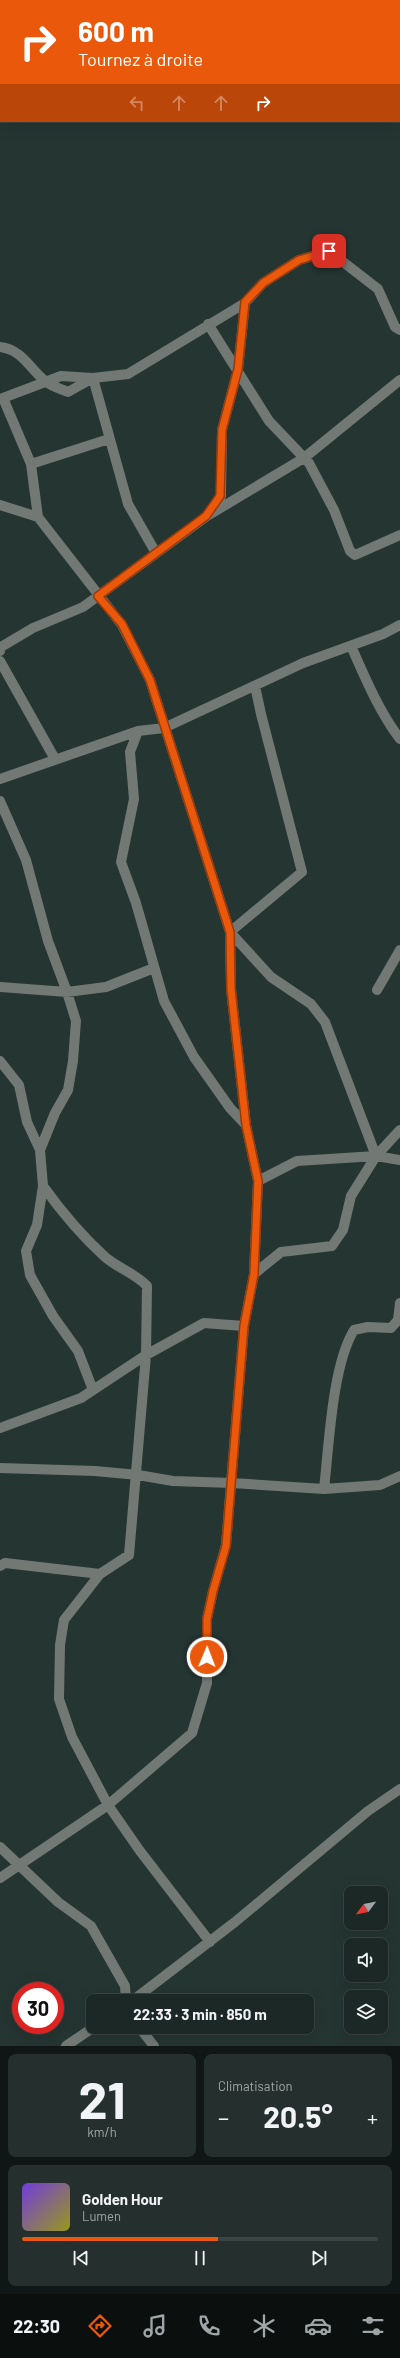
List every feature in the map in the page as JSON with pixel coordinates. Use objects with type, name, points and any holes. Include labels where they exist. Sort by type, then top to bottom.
[{"type":"street","points":[[0,1878],[17,1865],[108,1805],[192,1733],[207,1683],[207,1619],[213,1591],[226,1546],[244,1326],[254,1274],[258,1181],[246,1125],[231,989],[230,932],[150,680],[122,624],[98,596],[38,517],[31,464],[2,399],[61,376],[92,378],[128,374],[245,302],[263,283],[299,260],[329,251],[378,289],[395,327],[400,330]]},
{"type":"street","points":[[206,516],[220,496],[222,430],[238,369],[245,302]]},
{"type":"street","points":[[208,324],[238,369],[269,421],[309,463],[334,510],[350,551],[355,555],[400,535]]},
{"type":"street","points":[[0,348],[8,348],[22,356],[45,382],[68,392],[92,378]]},
{"type":"street","points":[[92,378],[128,504],[156,553]]},
{"type":"street","points":[[0,651],[1,647],[33,628],[83,607],[206,516],[304,458],[400,380]]},
{"type":"street","points":[[31,464],[110,439]]},
{"type":"street","points":[[0,505],[38,517]]},
{"type":"street","points":[[0,779],[138,730],[164,728],[303,663],[351,646],[400,625]]},
{"type":"street","points":[[351,646],[367,683],[389,725],[400,739]]},
{"type":"street","points":[[0,661],[55,759]]},
{"type":"street","points":[[230,932],[302,872],[261,714],[256,686]]},
{"type":"street","points":[[138,730],[130,752],[134,799],[121,862],[136,903],[164,1001],[194,1057],[230,1108],[246,1125]]},
{"type":"street","points":[[0,801],[26,860],[48,941],[76,1021],[68,1090],[55,1113],[40,1150]]},
{"type":"street","points":[[230,932],[271,977],[311,1004],[325,1022],[376,1156]]},
{"type":"street","points":[[377,990],[400,950]]},
{"type":"street","points":[[0,986],[67,992],[106,987],[154,968]]},
{"type":"street","points":[[0,1061],[18,1085],[27,1122],[40,1150],[42,1186],[37,1225],[26,1251],[30,1275],[52,1316],[78,1351],[92,1390]]},
{"type":"street","points":[[254,1274],[281,1252],[332,1246],[343,1230],[351,1196],[376,1156],[400,1130]]},
{"type":"street","points":[[258,1181],[297,1161],[376,1156],[400,1160]]},
{"type":"street","points":[[42,1186],[59,1209],[105,1257],[139,1278],[147,1286],[146,1355],[140,1409],[138,1475],[129,1555],[100,1574],[64,1620],[60,1645],[59,1699],[72,1737],[108,1805],[140,1851],[210,1942]]},
{"type":"street","points":[[324,1490],[335,1391],[348,1340],[354,1330],[368,1327],[391,1328],[398,1320],[400,1303]]},
{"type":"street","points":[[0,1428],[81,1398],[146,1355],[204,1322],[244,1326]]},
{"type":"street","points":[[0,1468],[95,1471],[138,1475],[173,1481],[232,1483],[324,1490],[380,1485],[400,1476]]},
{"type":"street","points":[[0,1566],[5,1563],[100,1574]]},
{"type":"street","points":[[141,1994],[210,1942],[368,1811],[400,1789]]},
{"type":"street","points":[[0,1847],[17,1865],[58,1902],[91,1926],[125,1986],[126,1994]]},
{"type":"street","points":[[66,2046],[86,2032]]},
{"type":"street","points":[[145,2034],[154,2046]]},
{"type":"route","points":[[207,1657],[207,1619],[213,1591],[226,1546],[244,1326],[254,1274],[258,1181],[246,1125],[231,989],[230,932],[150,680],[122,624],[98,596],[206,516],[220,496],[222,430],[238,369],[245,302],[263,283],[299,260],[329,251]]}]
